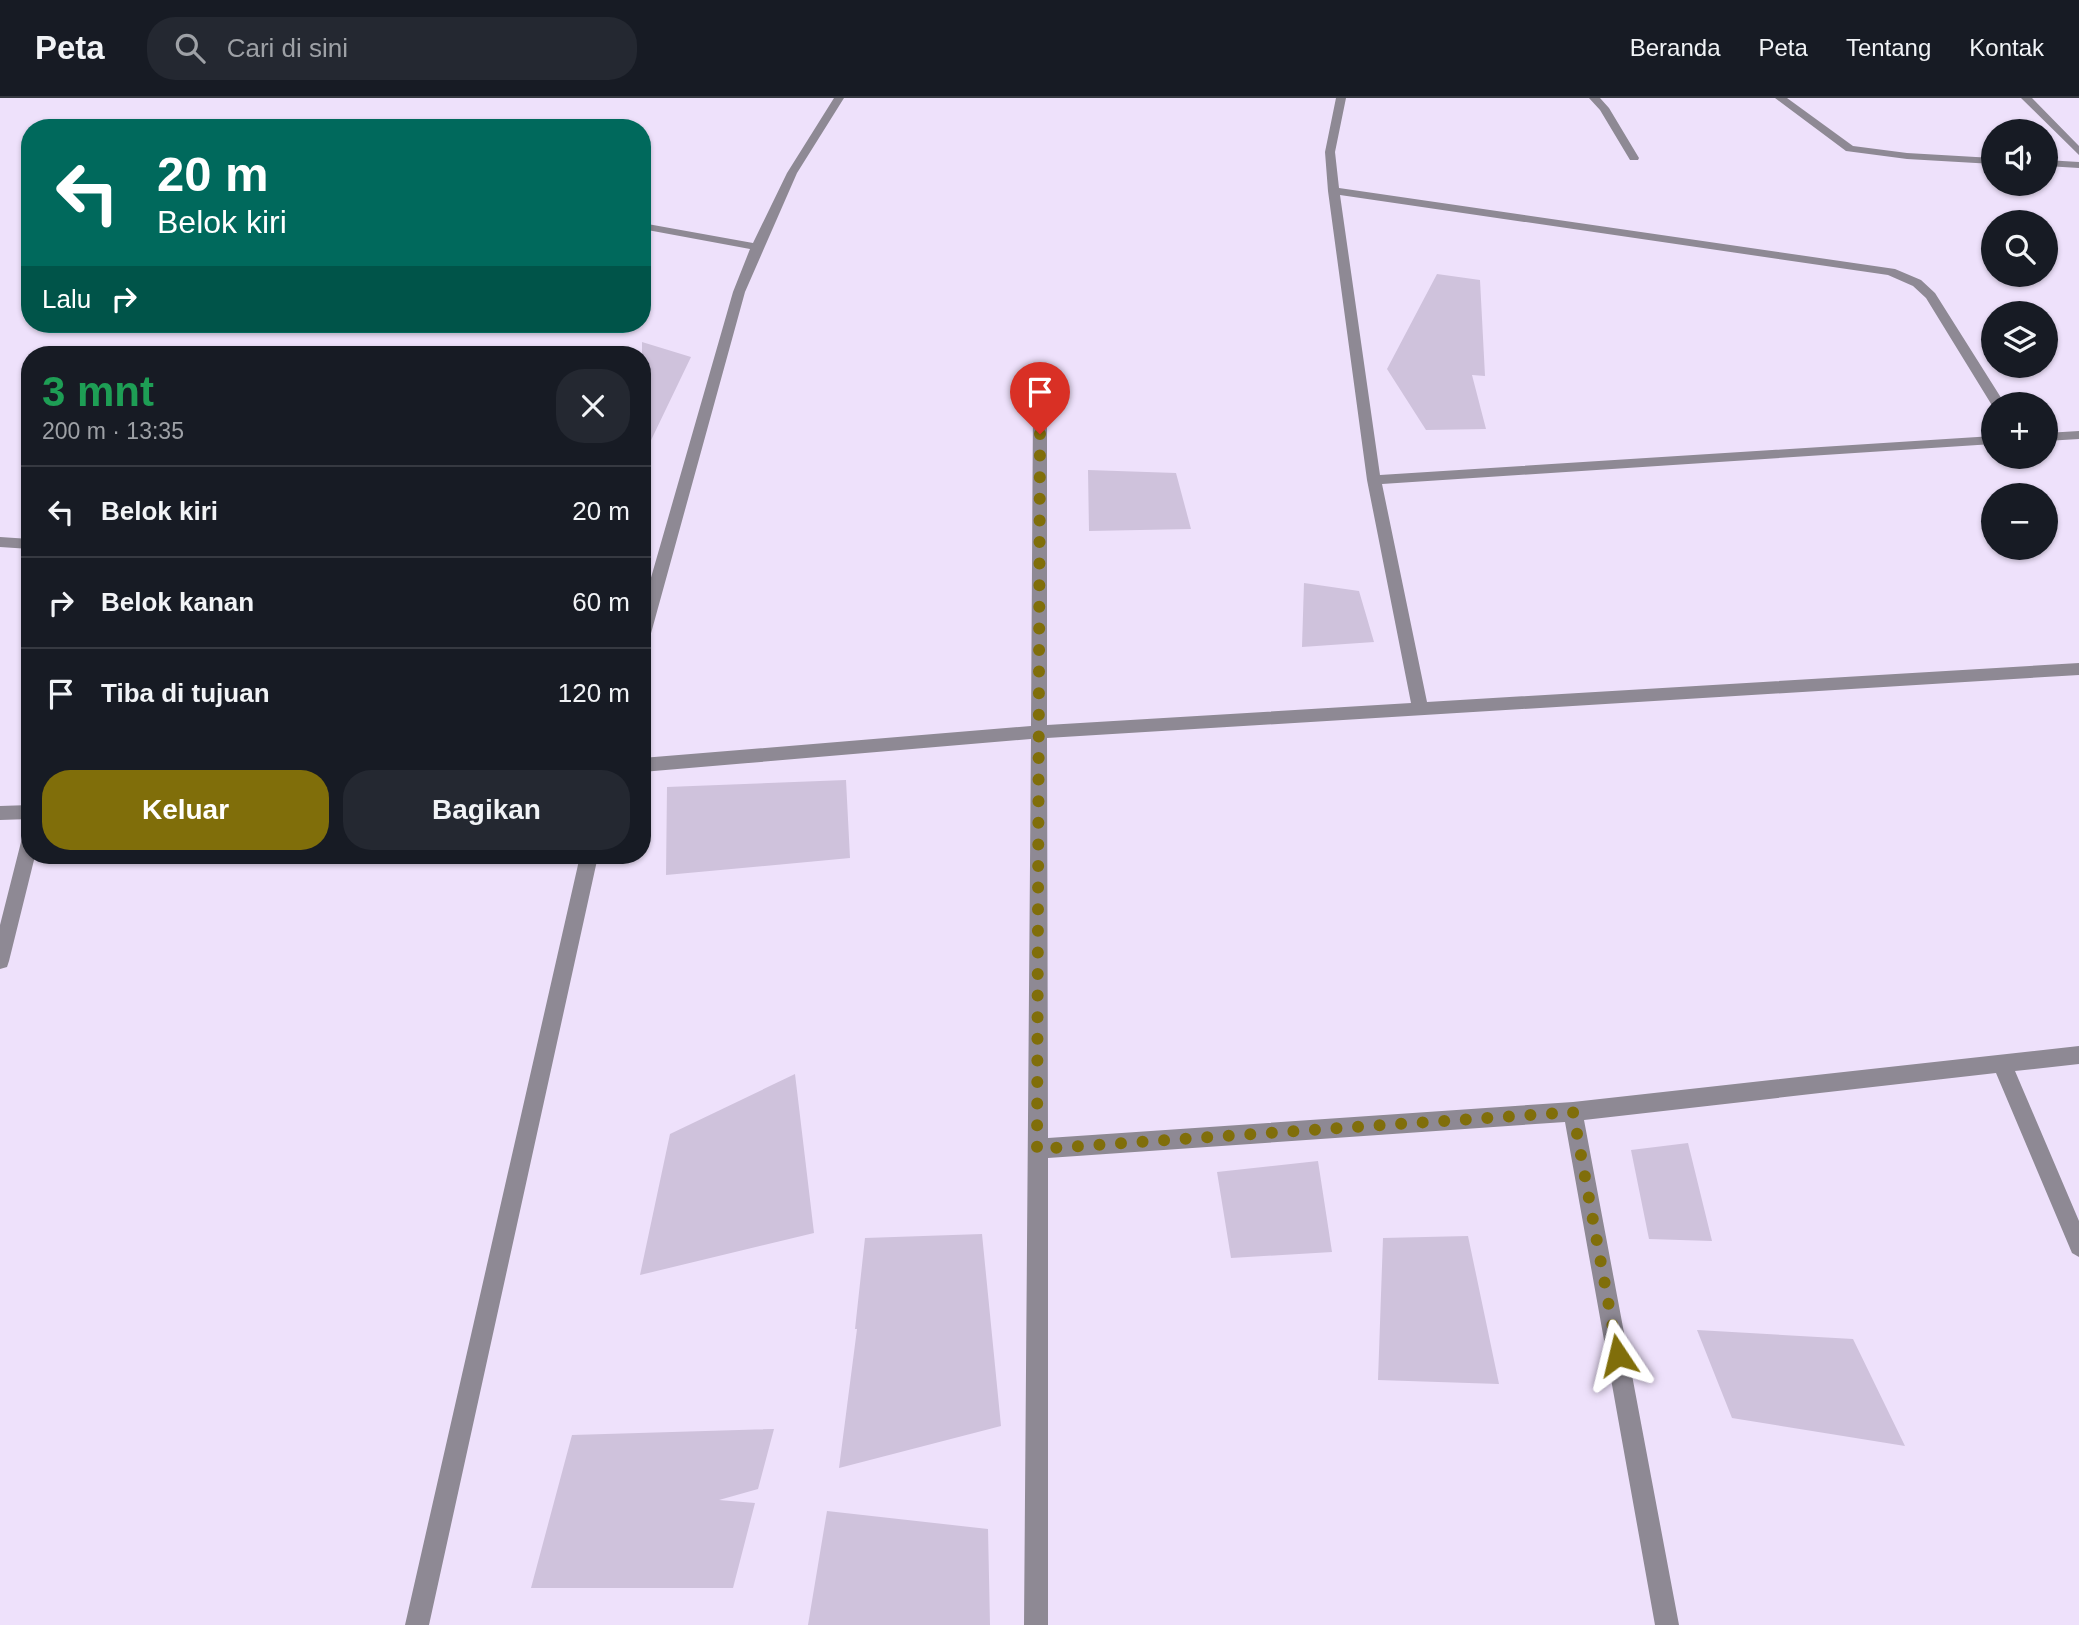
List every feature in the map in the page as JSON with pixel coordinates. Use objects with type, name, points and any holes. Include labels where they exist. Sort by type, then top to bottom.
[{"type":"street","points":[[651,602],[736,306],[757,247],[792,173],[839,98]]},
{"type":"street","points":[[1341,98],[1330,152],[1334,191],[1374,480],[1420,709]]},
{"type":"street","points":[[1594,98],[1604,108],[1634,158]]},
{"type":"street","points":[[1780,98],[1850,149],[1981,160]]},
{"type":"street","points":[[2026,98],[2079,152]]},
{"type":"street","points":[[2058,164],[2079,165]]},
{"type":"street","points":[[1334,191],[1891,272],[1917,283],[1931,296],[1991,392]]},
{"type":"street","points":[[651,228],[757,247]]},
{"type":"street","points":[[1036,1625],[1040,407]]},
{"type":"street","points":[[2058,436],[2079,435]]},
{"type":"street","points":[[1374,480],[1981,441]]},
{"type":"street","points":[[0,542],[21,543]]},
{"type":"street","points":[[651,575],[658,575]]},
{"type":"street","points":[[651,764],[1037,732],[2079,669]]},
{"type":"street","points":[[0,813],[21,812]]},
{"type":"street","points":[[0,961],[24,864]]},
{"type":"street","points":[[417,1625],[587,864]]},
{"type":"street","points":[[1037,1149],[1573,1112],[2079,1055]]},
{"type":"street","points":[[2001,1062],[2079,1246]]},
{"type":"street","points":[[1573,1112],[1667,1625]]},
{"type":"building","points":[[1437,274],[1480,280],[1485,376],[1472,375],[1486,429],[1426,430],[1387,369]]},
{"type":"building","points":[[642,342],[691,357],[651,440],[651,346],[642,346]]},
{"type":"building","points":[[1088,470],[1176,473],[1191,529],[1089,531]]},
{"type":"building","points":[[1304,583],[1359,591],[1374,642],[1302,647]]},
{"type":"building","points":[[846,780],[850,858],[666,875],[667,787]]},
{"type":"building","points":[[795,1074],[814,1233],[640,1275],[670,1134]]},
{"type":"building","points":[[1688,1143],[1712,1241],[1649,1239],[1631,1150]]},
{"type":"building","points":[[1318,1161],[1332,1252],[1231,1258],[1217,1172]]},
{"type":"building","points":[[982,1234],[1001,1426],[839,1468],[857,1329],[865,1238]]},
{"type":"building","points":[[1468,1236],[1499,1384],[1378,1380],[1383,1238]]},
{"type":"building","points":[[1697,1330],[1853,1339],[1905,1446],[1732,1418]]},
{"type":"building","points":[[774,1429],[758,1489],[719,1500],[755,1503],[733,1588],[531,1588],[572,1435]]},
{"type":"building","points":[[827,1511],[988,1529],[990,1625],[808,1625]]},
{"type":"route","points":[[1040,434],[1037,1149],[1573,1112],[1618,1355]]}]
